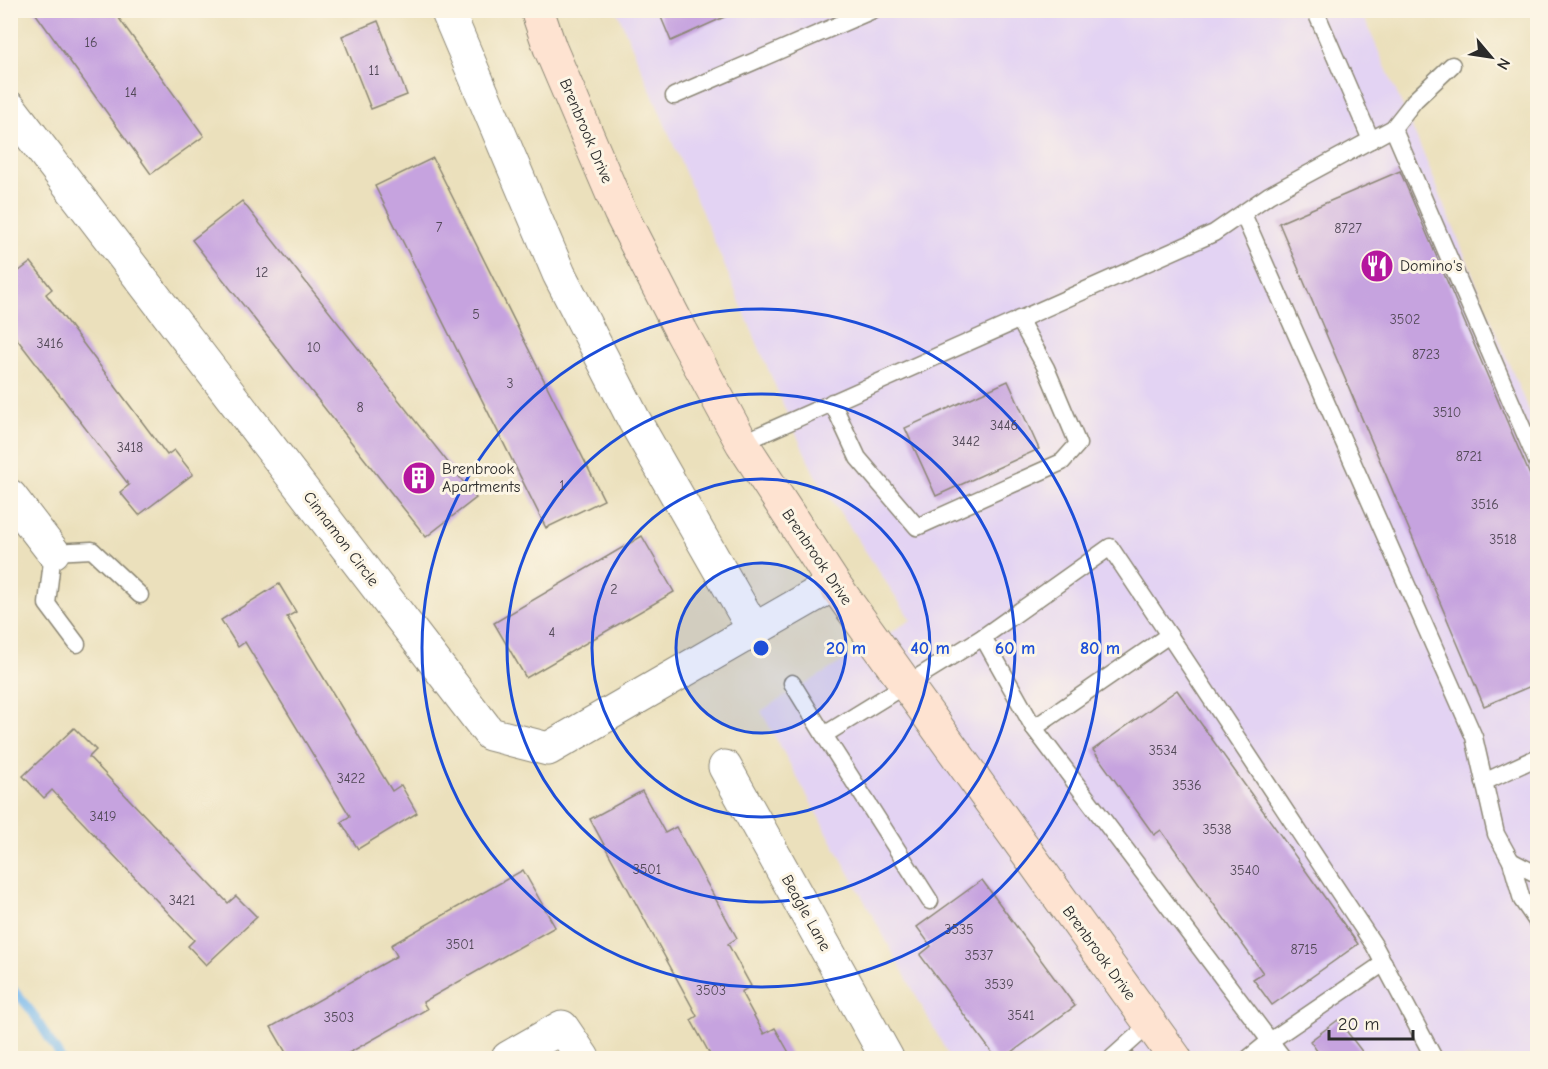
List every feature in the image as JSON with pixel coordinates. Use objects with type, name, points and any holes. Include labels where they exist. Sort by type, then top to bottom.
[{"type":"street","points":[[447,10],[559,274],[634,420],[754,630]]},
{"type":"street","name":"Brenbrook Drive","points":[[537,10],[550,48],[620,212],[741,443],[834,584],[1175,1059]]},
{"type":"street","name":"Cinnamon Circle","points":[[10,108],[490,734],[548,748],[834,584]]},
{"type":"street","points":[[10,496],[53,552]]},
{"type":"street","name":"Beagle Lane","points":[[724,767],[887,1059]]},
{"type":"street","points":[[508,1059],[562,1027],[583,1059]]},
{"type":"lane","points":[[674,96],[873,10]]},
{"type":"lane","points":[[1316,10],[1371,140]]},
{"type":"lane","points":[[741,443],[1214,233],[1269,195],[1394,128],[1415,100],[1452,65]]},
{"type":"lane","points":[[1394,128],[1538,464]]},
{"type":"lane","points":[[1243,214],[1474,737],[1496,834],[1511,861],[1522,900],[1538,923]]},
{"type":"lane","points":[[832,402],[858,458],[917,527],[1062,462],[1078,444],[1046,368],[1019,319]]},
{"type":"lane","points":[[824,735],[983,637],[1110,547],[1374,945],[1434,1059]]},
{"type":"lane","points":[[77,644],[47,604],[53,552],[92,550],[140,595]]},
{"type":"lane","points":[[1034,728],[1169,635]]},
{"type":"lane","points":[[983,637],[1034,728],[1283,1059]]},
{"type":"lane","points":[[792,683],[930,901]]},
{"type":"lane","points":[[1484,782],[1536,762]]},
{"type":"lane","points":[[1511,861],[1538,875]]},
{"type":"lane","points":[[1249,1059],[1270,1041],[1384,963]]},
{"type":"lane","points":[[1112,1059],[1150,1024]]},
{"type":"shaded area","points":[[617,11],[1361,11],[1421,148],[1537,432],[1537,1058],[950,1058],[761,711],[911,620],[814,473]]},
{"type":"building","points":[[33,10],[113,10],[204,136],[151,174]]},
{"type":"building","points":[[658,10],[740,10],[671,41]]},
{"type":"building","points":[[378,21],[407,95],[371,109],[342,36]]},
{"type":"building","points":[[433,158],[604,500],[546,528],[375,186]]},
{"type":"building","points":[[1400,171],[1538,494],[1538,683],[1484,706],[1279,223]]},
{"type":"building","points":[[242,201],[476,498],[426,537],[192,240]]},
{"type":"building","points":[[31,262],[52,289],[46,294],[167,455],[174,450],[193,474],[139,515],[120,492],[129,485],[10,330],[10,278]]},
{"type":"building","points":[[1008,381],[1039,449],[936,496],[905,428]]},
{"type":"building","points":[[642,536],[674,592],[526,678],[494,623]]},
{"type":"building","points":[[279,584],[296,612],[287,617],[392,791],[401,785],[417,813],[358,849],[341,822],[350,816],[245,642],[238,647],[221,620]]},
{"type":"building","points":[[1177,690],[1358,944],[1272,1005],[1253,979],[1263,973],[1161,830],[1154,835],[1093,750]]},
{"type":"building","points":[[74,728],[96,750],[89,757],[228,903],[236,896],[257,917],[206,965],[188,946],[194,940],[52,790],[44,798],[23,776]]},
{"type":"building","points":[[642,791],[665,833],[676,827],[737,938],[728,944],[751,986],[741,992],[764,1034],[775,1028],[792,1058],[712,1058],[691,1020],[697,1016],[590,819]]},
{"type":"building","points":[[523,870],[555,927],[423,1002],[427,1009],[340,1058],[289,1058],[271,1027],[397,956],[391,945]]},
{"type":"building","points":[[982,880],[1075,1006],[1004,1058],[996,1058],[920,955],[931,946],[917,927]]},
{"type":"building","points":[[1338,1020],[1367,1058],[1322,1058],[1310,1041]]},
{"type":"waterway","points":[[10,985],[32,1012],[61,1058]]},
{"type":"place","name":"Domino's","points":[[1377,266]]},
{"type":"place","name":"Brenbrook Apartments","points":[[419,478]]}]
